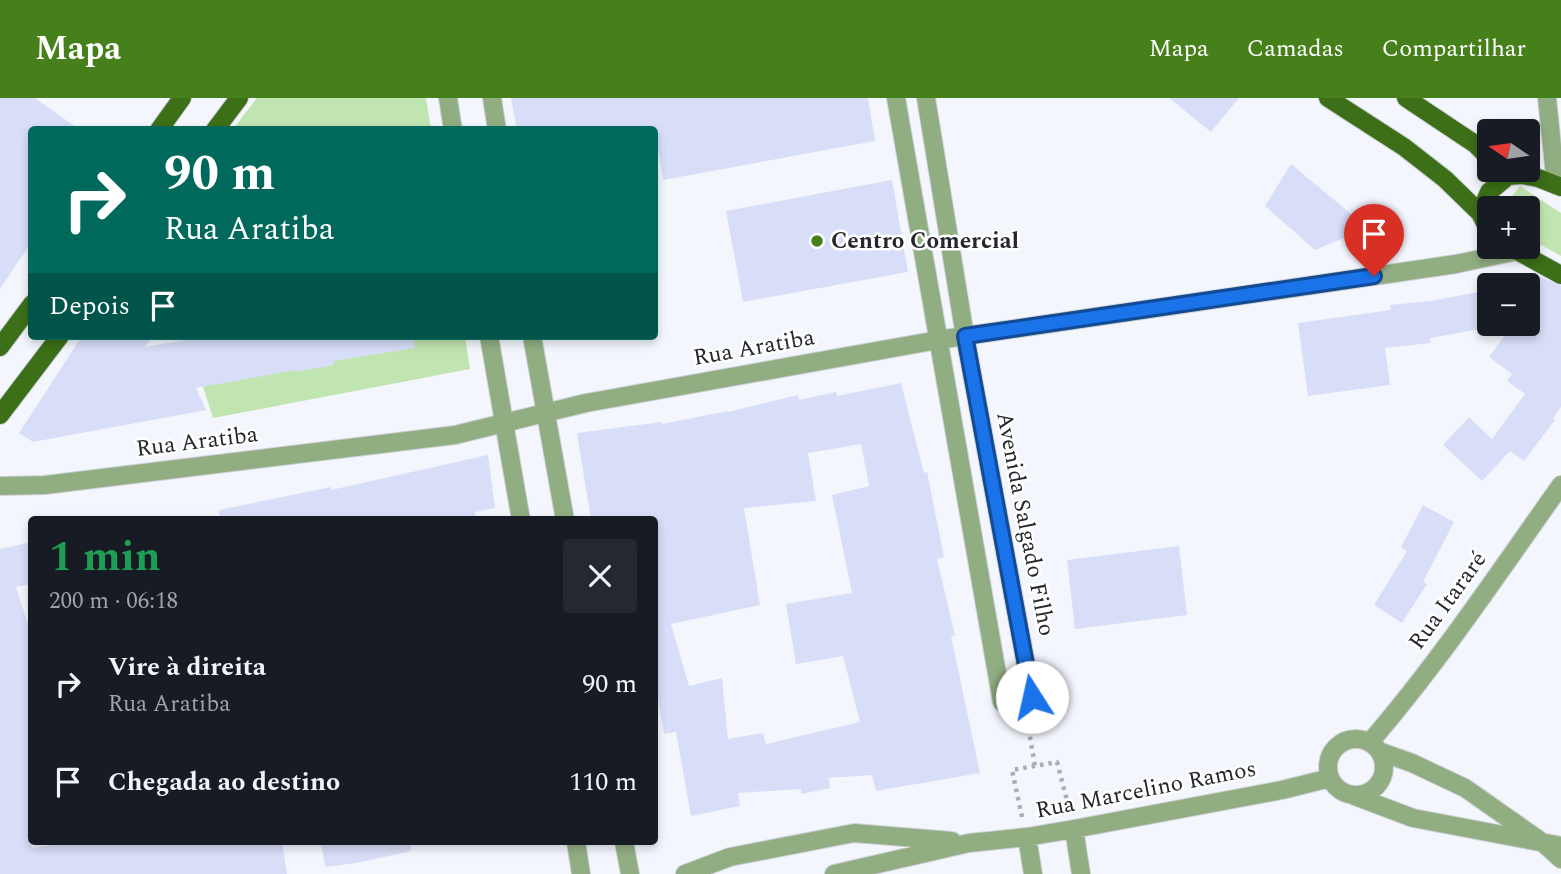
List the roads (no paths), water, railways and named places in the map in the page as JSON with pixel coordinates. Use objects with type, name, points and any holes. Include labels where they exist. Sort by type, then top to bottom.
[{"type":"main road","points":[[162,126],[182,98]]},
{"type":"main road","points":[[218,126],[239,98]]},
{"type":"main road","points":[[1328,98],[1404,147],[1445,179],[1477,211]]},
{"type":"main road","points":[[1406,98],[1477,146]]},
{"type":"main road","points":[[1540,179],[1559,186]]},
{"type":"main road","points":[[1531,259],[1561,275]]},
{"type":"main road","points":[[0,347],[28,309]]},
{"type":"main road","points":[[0,415],[57,340]]},
{"type":"street","points":[[448,98],[452,126]]},
{"type":"street","points":[[492,98],[496,126]]},
{"type":"street","name":"Avenida Salgado Filho","points":[[896,98],[1002,702],[1017,700],[1032,697],[965,336],[926,98]]},
{"type":"street","points":[[1547,98],[1559,186]]},
{"type":"street","name":"Rua Aratiba","points":[[0,486],[45,485],[441,437],[586,403],[938,340],[1456,264],[1477,258]]},
{"type":"street","points":[[490,340],[520,516]]},
{"type":"street","points":[[533,340],[564,516]]},
{"type":"street","name":"Rua Itararé","points":[[1375,747],[1405,701],[1561,485]]},
{"type":"street","points":[[1375,747],[1384,761],[1384,770],[1382,779],[1369,792],[1352,794],[1335,786],[1330,778],[1328,759],[1339,744],[1355,738],[1412,763],[1465,788],[1542,842],[1561,859]]},
{"type":"street","name":"Rua Marcelino Ramos","points":[[834,874],[969,843],[1074,829],[1282,790],[1330,778]]},
{"type":"street","points":[[1352,794],[1413,818],[1561,846]]},
{"type":"street","points":[[1074,829],[1081,874]]},
{"type":"street","name":"Rua Marcelino Ramos","points":[[685,874],[731,866],[854,833],[969,843]]},
{"type":"street","points":[[1027,837],[1033,874]]},
{"type":"street","points":[[576,845],[581,874]]},
{"type":"street","points":[[625,845],[630,874]]},
{"type":"place","name":"Centro Comercial","points":[[817,241]]}]
